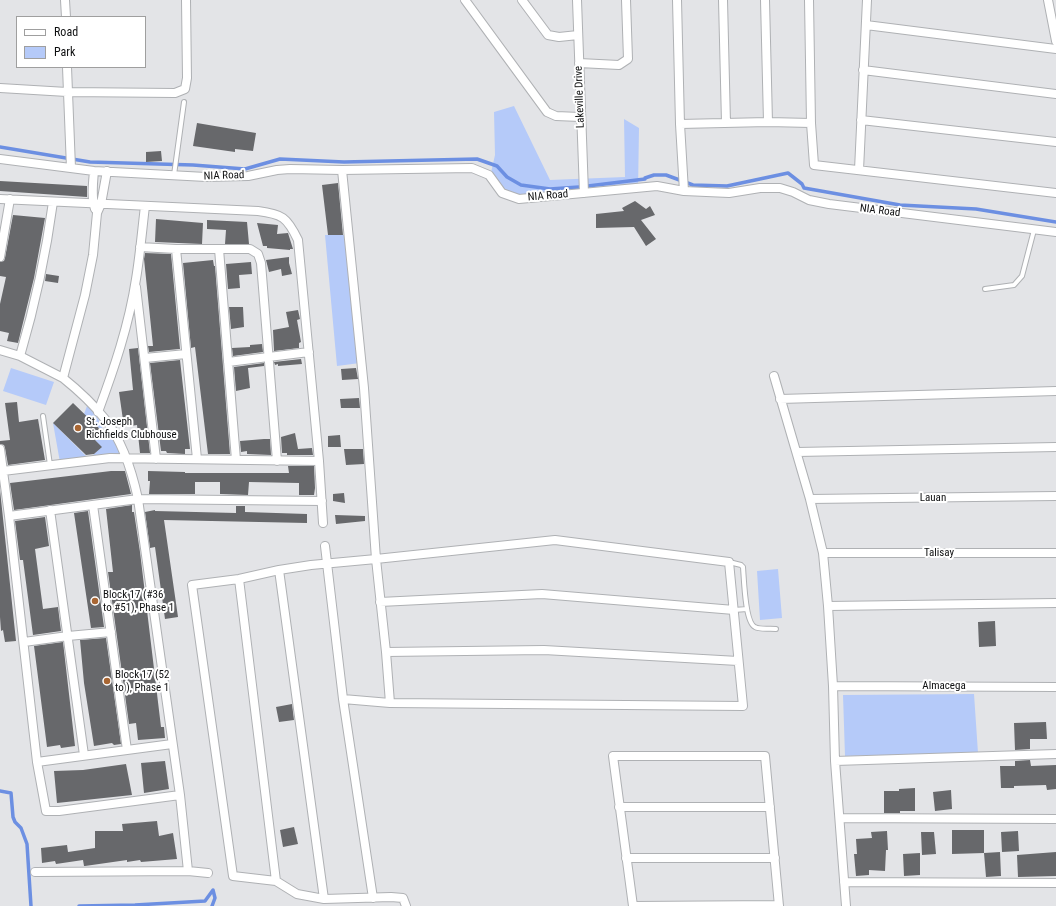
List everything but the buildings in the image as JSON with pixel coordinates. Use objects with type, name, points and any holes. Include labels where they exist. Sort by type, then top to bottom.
[{"type":"street","points":[[66,0],[66,16]]},
{"type":"street","points":[[0,88],[67,92],[175,94],[185,89],[188,78],[186,0]]},
{"type":"street","points":[[465,0],[547,112],[556,116],[580,117]]},
{"type":"street","points":[[522,0],[548,35],[559,37],[578,35]]},
{"type":"street","name":"Lakeville Drive","points":[[577,0],[578,63],[584,194]]},
{"type":"street","points":[[578,63],[619,65],[628,59],[626,0]]},
{"type":"street","points":[[677,0],[680,124],[684,185]]},
{"type":"street","points":[[723,0],[726,123]]},
{"type":"street","points":[[766,0],[768,122]]},
{"type":"street","points":[[809,0],[814,165],[1056,193]]},
{"type":"street","points":[[859,170],[867,0]]},
{"type":"street","points":[[1044,0],[1048,0],[1056,41]]},
{"type":"street","points":[[866,25],[1056,49]]},
{"type":"street","points":[[67,68],[71,168]]},
{"type":"street","points":[[863,70],[1056,94]]},
{"type":"street","points":[[861,120],[1056,142]]},
{"type":"street","points":[[680,124],[768,122],[812,123]]},
{"type":"street","name":"NIA Road","points":[[0,159],[94,171],[206,177],[248,176],[290,169],[342,170],[472,168],[489,175],[502,194],[519,198],[584,194],[657,186],[684,185],[730,193],[760,188],[780,188],[810,200],[828,204],[1056,232]]},
{"type":"street","points":[[342,170],[364,388],[376,559],[390,703]]},
{"type":"street","points":[[63,378],[93,255],[97,213],[94,171]]},
{"type":"street","points":[[97,204],[107,171]]},
{"type":"street","points":[[0,200],[10,199],[258,211],[275,213],[284,218],[298,240],[319,461],[323,523]]},
{"type":"street","points":[[0,257],[10,199]]},
{"type":"street","points":[[20,356],[40,281],[53,202]]},
{"type":"street","points":[[98,412],[113,371],[128,316],[136,280],[145,206]]},
{"type":"street","points":[[140,247],[176,249],[250,249],[258,254],[261,263],[277,460]]},
{"type":"street","points":[[176,249],[197,459]]},
{"type":"street","points":[[219,249],[236,460]]},
{"type":"street","points":[[136,280],[156,459]]},
{"type":"street","points":[[0,350],[20,356],[63,378],[81,393],[106,419],[121,444],[127,458],[138,499],[180,795],[188,871]]},
{"type":"street","points":[[228,362],[309,352]]},
{"type":"street","points":[[145,358],[186,354]]},
{"type":"street","points":[[774,376],[797,452],[823,553],[833,686],[835,761],[846,906]]},
{"type":"street","points":[[780,399],[1056,391]]},
{"type":"street","points":[[797,452],[1056,447]]},
{"type":"street","points":[[0,449],[37,762],[46,811],[59,811],[180,795]]},
{"type":"street","points":[[3,471],[110,458],[319,461]]},
{"type":"street","name":"Lauan","points":[[810,499],[1056,496]]},
{"type":"street","points":[[9,516],[138,499],[322,501]]},
{"type":"street","points":[[93,505],[127,750]]},
{"type":"street","points":[[50,510],[84,755]]},
{"type":"street","points":[[343,699],[390,703],[743,706],[729,562],[555,540],[326,564],[279,570],[239,579],[192,585],[233,876],[276,881],[297,894],[324,899],[403,898],[406,906]]},
{"type":"street","points":[[325,546],[343,699],[373,898]]},
{"type":"street","name":"Talisay","points":[[823,553],[1056,553]]},
{"type":"street","points":[[279,570],[324,899]]},
{"type":"street","points":[[239,579],[276,881]]},
{"type":"street","points":[[380,602],[542,594],[734,610]]},
{"type":"street","points":[[828,606],[1056,603]]},
{"type":"street","points":[[24,642],[111,632]]},
{"type":"street","points":[[386,652],[544,650],[738,661]]},
{"type":"street","name":"Almacega","points":[[833,686],[1056,686]]},
{"type":"street","points":[[37,762],[172,744]]},
{"type":"street","points":[[835,761],[1056,754]]},
{"type":"street","points":[[613,756],[765,756],[779,906],[633,906],[619,807],[613,756]]},
{"type":"street","points":[[619,807],[770,806]]},
{"type":"street","points":[[840,818],[1056,819]]},
{"type":"street","points":[[626,858],[775,858]]},
{"type":"street","points":[[35,872],[188,871],[208,873]]},
{"type":"street","points":[[844,882],[1056,883]]},
{"type":"lane","points":[[174,176],[184,102]]},
{"type":"lane","points":[[985,289],[1014,285],[1022,276],[1034,230]]},
{"type":"lane","points":[[43,416],[50,466]]},
{"type":"lane","points":[[729,562],[741,565],[743,568],[747,609],[752,625],[756,628],[776,629]]},
{"type":"lane","points":[[734,610],[747,609]]},
{"type":"green space","points":[[514,106],[550,180],[625,177],[624,119],[639,128],[638,191],[543,201],[514,196],[501,188],[490,177],[495,155],[494,112]]},
{"type":"green space","points":[[325,235],[346,235],[360,363],[337,366]]},
{"type":"green space","points":[[11,368],[54,382],[46,405],[3,391]]},
{"type":"green space","points":[[87,406],[98,418],[103,432],[84,414]]},
{"type":"green space","points":[[53,423],[89,459],[101,447],[95,440],[103,432],[111,435],[124,459],[61,468]]},
{"type":"green space","points":[[778,569],[782,618],[760,620],[757,571]]},
{"type":"green space","points":[[974,694],[978,753],[845,756],[843,695]]},
{"type":"waterway","points":[[0,147],[90,162],[193,165],[245,169],[280,159],[344,162],[477,159],[497,166],[507,177],[521,185],[550,189],[579,187]]},
{"type":"waterway","points":[[588,186],[645,179],[654,175],[666,175],[693,185],[727,186],[788,173],[802,184],[804,188],[900,205],[976,209],[1056,222]]},
{"type":"waterway","points":[[0,791],[11,793],[13,817],[15,822],[21,828],[27,844],[31,906]]},
{"type":"waterway","points":[[79,906],[135,905],[205,901],[213,890],[215,898],[212,906]]},
{"type":"place","name":"St. Joseph Richfields Clubhouse","points":[[78,428]]},
{"type":"place","name":"Block 17 (#36 to #51), Phase 1","points":[[95,601]]},
{"type":"place","name":"Block 17 (52 to ), Phase 1","points":[[107,681]]}]
